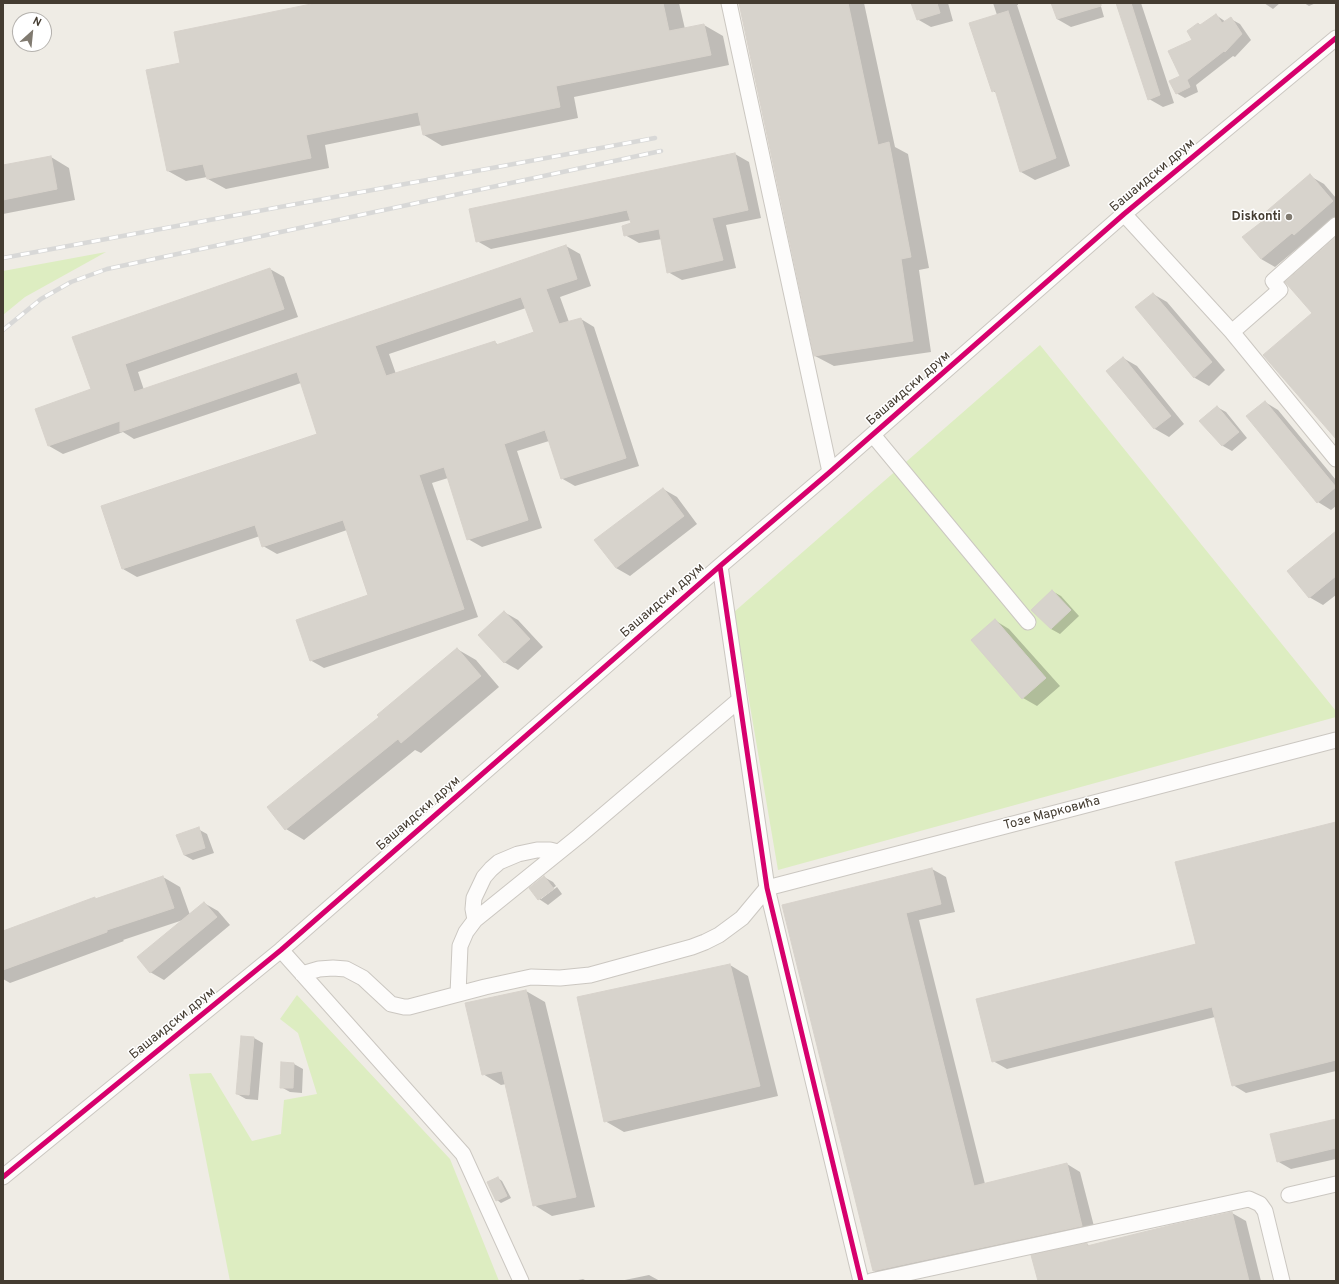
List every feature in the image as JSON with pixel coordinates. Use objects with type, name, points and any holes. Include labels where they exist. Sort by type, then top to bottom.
[{"type":"street","points":[[729,3],[830,472]]},
{"type":"street","name":"Башаидски друм","points":[[3,1177],[281,950],[720,566],[873,435],[1124,214],[1336,38]]},
{"type":"street","points":[[1124,214],[1232,332],[1336,460]]},
{"type":"street","points":[[1232,332],[1280,290],[1273,281],[1336,225]]},
{"type":"street","points":[[873,435],[1028,622]]},
{"type":"street","points":[[720,566],[767,888],[861,1281]]},
{"type":"street","points":[[458,994],[460,946],[466,932],[475,920],[739,700]]},
{"type":"street","name":"Тозе Марковића","points":[[767,888],[1336,740]]},
{"type":"street","points":[[475,920],[473,909],[474,898],[484,877],[499,862],[518,854],[537,850],[550,850],[558,852]]},
{"type":"street","points":[[302,974],[319,969],[346,968],[363,978],[392,1004],[404,1007],[531,977],[560,978],[590,975],[692,947],[705,942],[742,918],[767,888]]},
{"type":"street","points":[[281,950],[463,1154],[521,1281]]},
{"type":"street","points":[[1290,1195],[1336,1184]]},
{"type":"street","points":[[871,1281],[1249,1199],[1260,1204],[1265,1211],[1282,1281]]},
{"type":"green space","points":[[106,252],[25,297],[3,315],[3,271]]},
{"type":"green space","points":[[1040,345],[1336,711],[1336,717],[778,870],[734,612]]},
{"type":"green space","points":[[297,995],[450,1159],[499,1281],[230,1281],[189,1074],[211,1073],[252,1141],[281,1134],[284,1100],[317,1094],[298,1033],[280,1019]]},
{"type":"building","points":[[316,3],[663,3],[669,31],[704,24],[711,55],[556,86],[560,107],[423,135],[418,112],[306,135],[311,158],[207,179],[203,164],[167,171],[146,70],[180,63],[174,32]]},
{"type":"building","points":[[739,3],[848,3],[878,145],[889,142],[911,257],[901,259],[913,341],[814,356]]},
{"type":"building","points":[[911,3],[937,3],[940,13],[917,20]]},
{"type":"building","points":[[1051,3],[1101,3],[1101,6],[1057,19]]},
{"type":"building","points":[[1116,3],[1131,3],[1160,95],[1148,100]]},
{"type":"building","points":[[1008,11],[1056,158],[1020,172],[995,90],[992,92],[969,23]]},
{"type":"building","points":[[1216,14],[1222,23],[1231,17],[1242,34],[1225,52],[1224,51],[1187,80],[1190,87],[1176,94],[1169,81],[1180,76],[1168,51],[1192,40],[1187,31],[1198,23],[1200,25]]},
{"type":"building","points":[[735,153],[748,210],[712,218],[723,260],[667,273],[659,229],[624,236],[622,226],[631,223],[627,210],[476,242],[469,209]]},
{"type":"building","points":[[51,156],[57,189],[3,200],[3,165]]},
{"type":"building","points":[[1310,174],[1333,201],[1294,235],[1292,233],[1261,259],[1242,237],[1264,220],[1261,216]]},
{"type":"building","points":[[1336,237],[1336,439],[1263,355],[1312,313],[1285,282]]},
{"type":"building","points":[[566,245],[577,279],[546,289],[559,324],[581,318],[626,458],[561,479],[545,430],[504,444],[528,520],[467,540],[444,467],[419,475],[464,609],[310,661],[296,620],[368,595],[343,520],[262,547],[255,525],[122,569],[101,506],[317,434],[297,372],[120,432],[120,421],[48,446],[35,409],[91,389],[72,337],[270,268],[284,309],[125,364],[134,392]],"holes":[[[521,297],[534,332],[496,345],[495,341],[386,376],[375,346]]]},
{"type":"building","points":[[1153,293],[1212,362],[1194,378],[1135,307]]},
{"type":"building","points":[[1123,357],[1171,416],[1154,429],[1106,371]]},
{"type":"building","points":[[1265,401],[1336,487],[1317,503],[1246,416]]},
{"type":"building","points":[[1217,406],[1239,432],[1222,446],[1199,421]]},
{"type":"building","points":[[663,488],[684,516],[616,568],[594,540]]},
{"type":"building","points":[[1336,531],[1336,576],[1309,598],[1287,571]]},
{"type":"building","points":[[1052,590],[1071,610],[1051,629],[1031,610]]},
{"type":"building","points":[[504,611],[530,639],[504,663],[478,635]]},
{"type":"building","points":[[995,619],[1046,678],[1022,699],[971,640]]},
{"type":"building","points":[[457,648],[481,676],[401,743],[398,739],[285,830],[267,807],[379,717],[377,715]]},
{"type":"building","points":[[1336,822],[1336,1060],[1232,1086],[1212,1007],[992,1062],[976,999],[1196,944],[1175,862]]},
{"type":"building","points":[[199,827],[205,848],[184,855],[176,835]]},
{"type":"building","points":[[932,868],[941,904],[906,913],[974,1186],[1067,1163],[1082,1226],[873,1271],[782,905]]},
{"type":"building","points":[[163,876],[174,908],[107,930],[107,932],[3,970],[3,931],[95,897],[95,899]]},
{"type":"building","points":[[544,876],[554,889],[538,900],[529,888]]},
{"type":"building","points":[[204,902],[217,917],[150,973],[137,957]]},
{"type":"building","points":[[730,964],[760,1086],[604,1122],[577,997]]},
{"type":"building","points":[[526,990],[576,1197],[533,1206],[502,1071],[482,1075],[465,1003]]},
{"type":"building","points":[[241,1036],[254,1037],[249,1095],[236,1094]]},
{"type":"building","points":[[281,1062],[294,1063],[293,1088],[280,1088]]},
{"type":"building","points":[[1336,1119],[1336,1148],[1277,1162],[1270,1134]]},
{"type":"building","points":[[498,1177],[507,1196],[496,1201],[487,1182]]},
{"type":"building","points":[[1232,1212],[1249,1281],[1038,1281],[1031,1255],[1087,1243],[1087,1246]]},
{"type":"railway","points":[[3,258],[655,138]]},
{"type":"railway","points":[[3,330],[41,299],[71,282],[107,269],[661,151]]},
{"type":"cycle path","points":[[3,1177],[281,950],[1124,214],[1336,38]]},
{"type":"cycle path","points":[[720,566],[767,888],[861,1281]]},
{"type":"place","name":"Diskonti","points":[[1289,217]]}]
